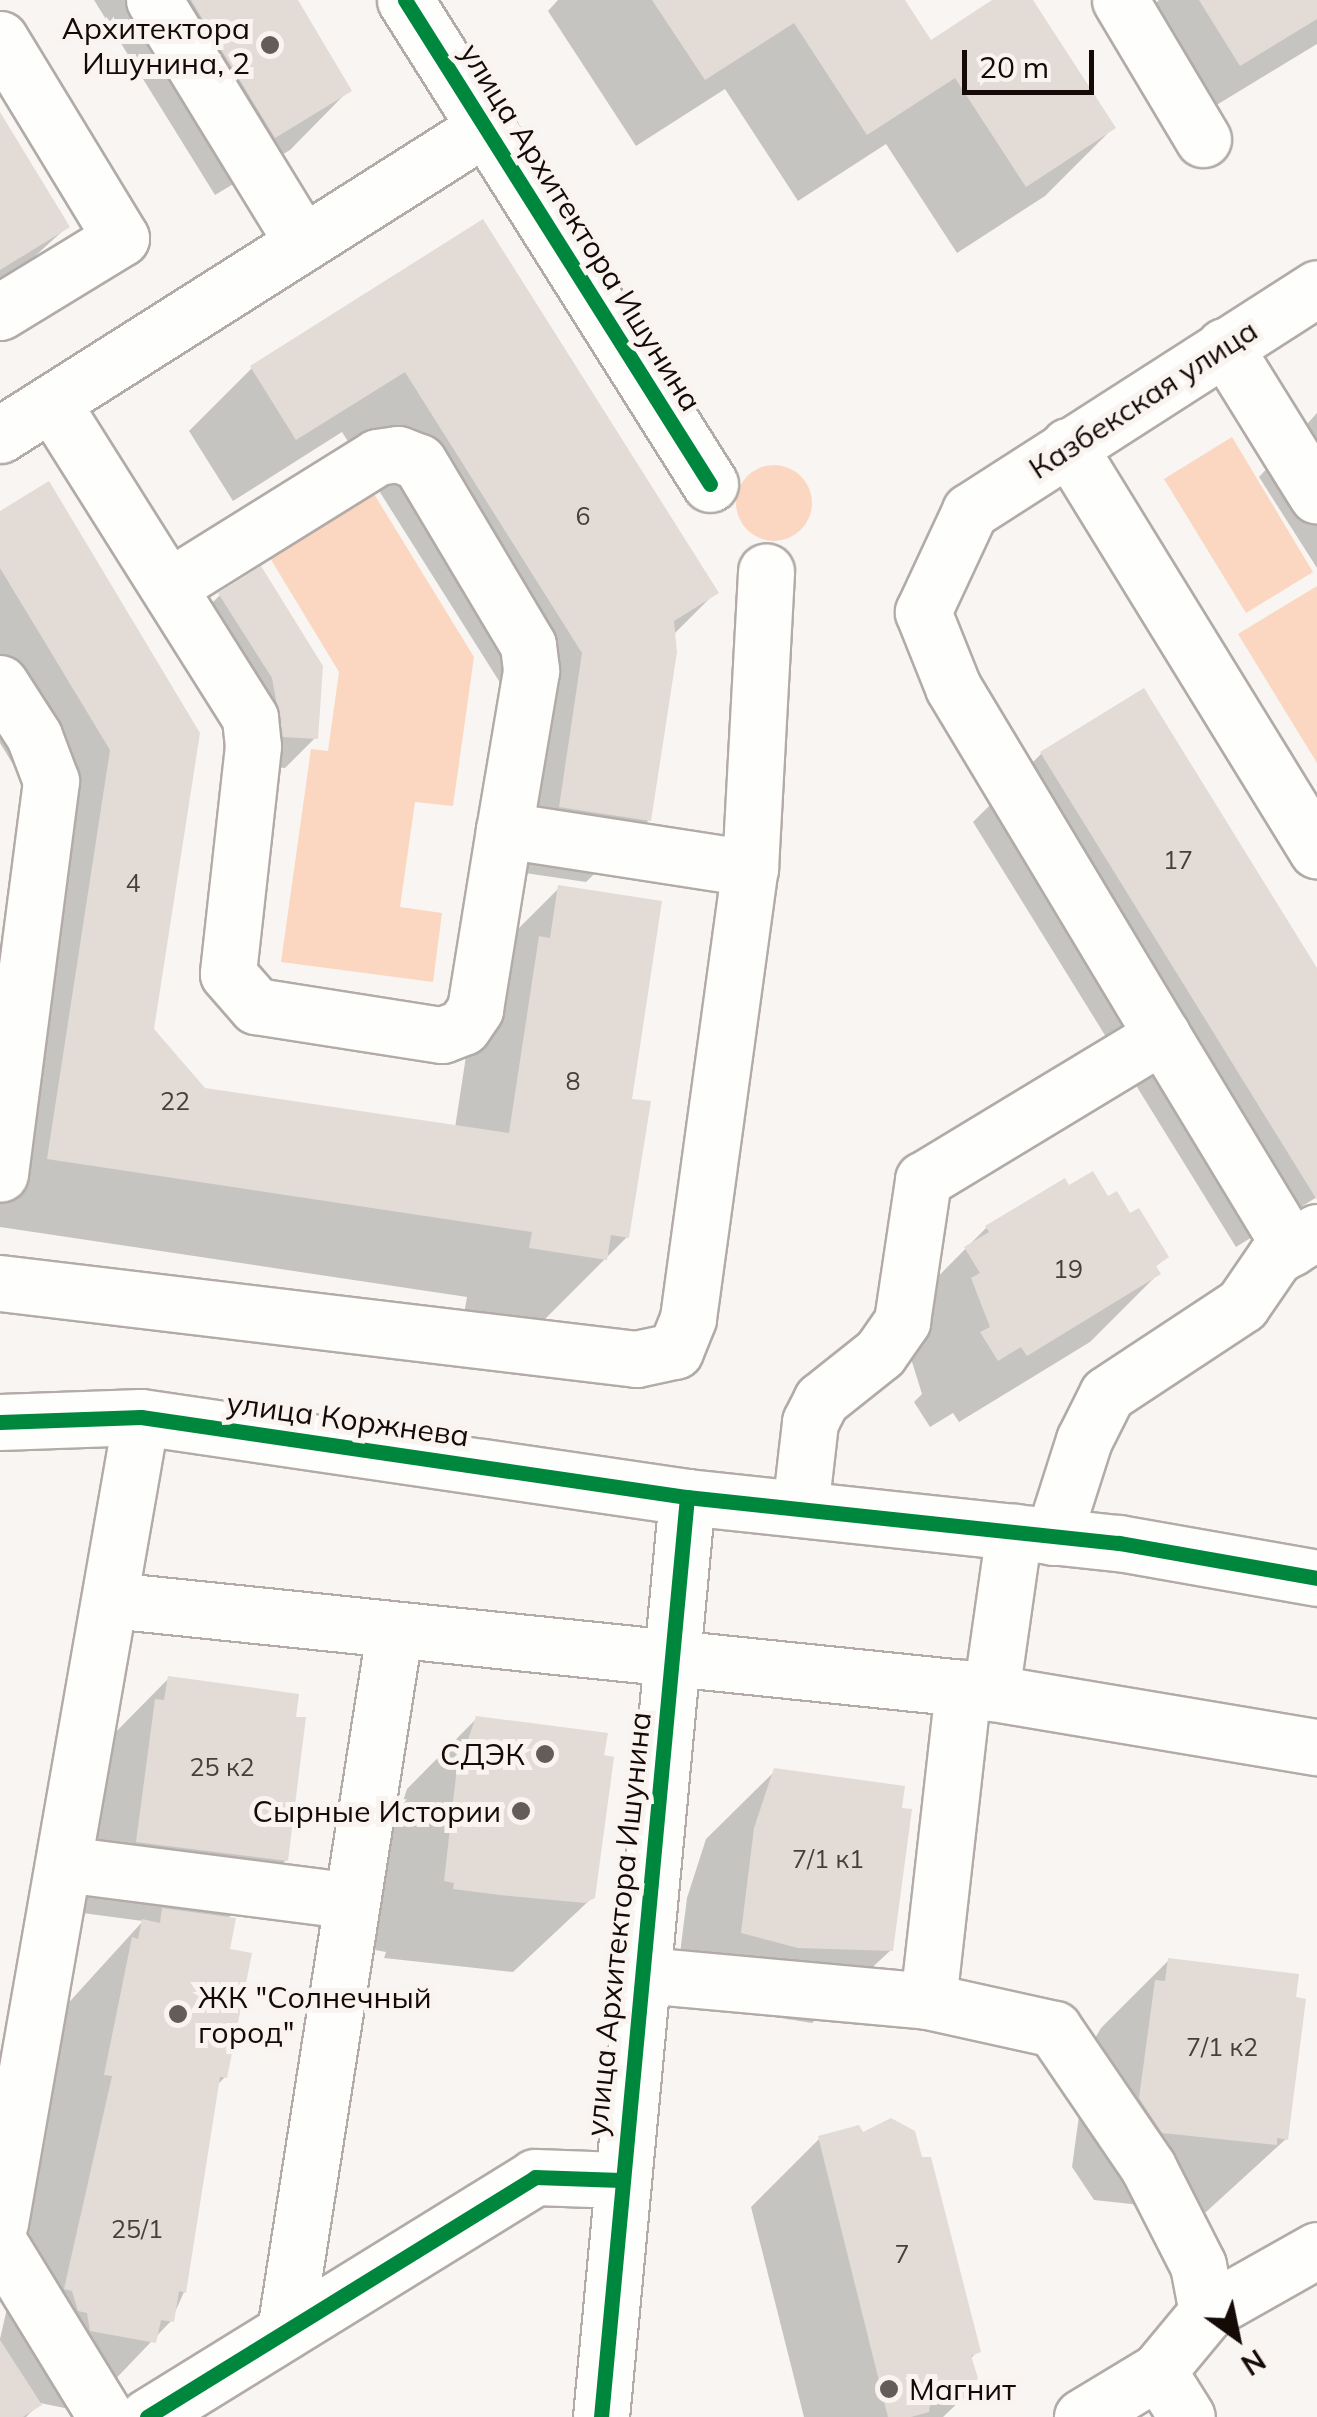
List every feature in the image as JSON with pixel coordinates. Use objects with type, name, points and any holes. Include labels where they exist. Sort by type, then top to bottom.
[{"type":"street","points":[[154,0],[303,243]]},
{"type":"street","name":"улица Архитектора Ишунина","points":[[404,0],[710,484]]},
{"type":"street","points":[[1120,0],[1203,140]]},
{"type":"street","points":[[0,39],[121,238],[0,312]]},
{"type":"street","points":[[0,436],[486,127]]},
{"type":"street","name":"Казбекская улица","points":[[1162,1035],[953,687],[923,612],[970,510],[1317,288]]},
{"type":"street","points":[[1224,346],[1317,496]]},
{"type":"street","points":[[52,402],[250,718],[253,746],[228,974],[256,1006],[442,1035],[463,1027],[475,1009],[531,671],[528,645],[418,462],[398,454],[376,457],[170,586]]},
{"type":"street","points":[[1068,446],[1317,851]]},
{"type":"street","points":[[0,1282],[636,1359],[675,1352],[688,1318],[750,868],[766,572]]},
{"type":"street","points":[[0,683],[34,736],[51,781],[0,1174]]},
{"type":"street","points":[[504,830],[750,868]]},
{"type":"street","points":[[800,1509],[816,1411],[880,1353],[902,1321],[923,1180],[1162,1035],[1304,1240],[1276,1257],[1242,1306],[1107,1394],[1034,1535],[977,1691],[928,2001]]},
{"type":"street","points":[[0,2223],[141,1417]]},
{"type":"street","name":"улица Коржнева","points":[[0,1422],[141,1417],[688,1496],[1034,1535],[1317,1578]]},
{"type":"street","name":"улица Архитектора Ишунина","points":[[601,2417],[620,2180],[644,1975],[688,1496]]},
{"type":"street","points":[[110,1600],[394,1633],[977,1691],[1317,1747]]},
{"type":"street","points":[[285,2331],[394,1633]]},
{"type":"street","points":[[64,1864],[352,1901]]},
{"type":"street","points":[[644,1975],[928,2001],[1054,2029],[1185,2233],[1207,2312]]},
{"type":"street","points":[[146,2417],[535,2177],[620,2180]]},
{"type":"street","points":[[0,2244],[106,2417]]},
{"type":"street","points":[[1082,2417],[1158,2371],[1207,2312],[1317,2250]]},
{"type":"street","points":[[1158,2371],[1186,2417]]},
{"type":"shaded area","points":[[1232,437],[1313,572],[1246,613],[1164,479]]},
{"type":"shaded area","points":[[774,465],[801,476],[812,503],[801,530],[774,541],[747,530],[736,503],[747,476]]},
{"type":"shaded area","points":[[374,494],[474,657],[453,806],[415,802],[400,907],[442,913],[433,982],[281,962],[311,749],[328,751],[339,672],[270,558]]},
{"type":"shaded area","points":[[1317,586],[1317,763],[1238,634]]},
{"type":"building","name":"Архитектора Ишунина, 2","points":[[191,0],[298,0],[352,91],[275,138]]},
{"type":"building","points":[[652,0],[905,0],[931,40],[992,0],[1033,0],[1116,128],[1026,187],[955,78],[867,135],[794,23],[705,80]]},
{"type":"building","points":[[1199,0],[1317,0],[1317,19],[1240,66]]},
{"type":"building","points":[[0,112],[70,227],[0,270]]},
{"type":"building","points":[[483,219],[719,593],[674,621],[677,652],[651,821],[559,807],[582,653],[405,372],[296,440],[250,366]]},
{"type":"building","points":[[49,481],[200,733],[154,1029],[205,1088],[509,1133],[539,936],[550,938],[558,885],[662,901],[632,1099],[651,1101],[629,1238],[611,1235],[607,1260],[529,1248],[532,1232],[47,1159],[110,750],[0,568],[0,511]]},
{"type":"building","points":[[261,566],[323,666],[318,739],[283,737],[272,678],[218,593]]},
{"type":"building","points":[[1144,688],[1317,968],[1317,1200],[1040,752]]},
{"type":"building","points":[[1093,1171],[1108,1196],[1117,1191],[1130,1213],[1139,1208],[1169,1257],[1156,1266],[1161,1274],[1027,1356],[1021,1347],[998,1361],[980,1332],[990,1327],[971,1278],[980,1273],[964,1247],[989,1232],[985,1226],[1065,1178],[1069,1185]]},
{"type":"building","points":[[168,1676],[299,1694],[296,1717],[306,1717],[288,1861],[136,1842],[155,1699],[164,1700]]},
{"type":"building","points":[[476,1716],[608,1733],[604,1755],[614,1757],[595,1898],[585,1903],[500,1895],[453,1889],[454,1883],[444,1881],[456,1776]]},
{"type":"building","points":[[774,1768],[905,1786],[902,1808],[912,1809],[893,1951],[798,1948],[741,1933],[754,1828]]},
{"type":"building","points":[[162,1908],[236,1918],[230,1949],[252,1953],[227,2078],[220,2077],[186,2293],[179,2291],[174,2322],[161,2320],[156,2343],[90,2331],[87,2313],[78,2311],[72,2291],[64,2289],[112,2076],[104,2075],[132,1937],[138,1939],[142,1919],[160,1923]]},
{"type":"building","points":[[1168,1958],[1299,1974],[1296,1997],[1306,1999],[1288,2140],[1277,2138],[1277,2145],[1162,2133],[1139,2098],[1155,1980],[1165,1981]]},
{"type":"building","points":[[891,2118],[915,2131],[922,2157],[931,2157],[981,2352],[971,2356],[978,2378],[966,2398],[930,2405],[929,2412],[911,2417],[888,2417],[818,2136],[859,2125],[863,2132]]},
{"type":"building","points":[[0,2340],[42,2405],[23,2417],[0,2417]]},
{"type":"cycle path","points":[[405,0],[710,484]]},
{"type":"cycle path","points":[[0,1422],[141,1417],[687,1497],[1119,1543],[1317,1578]]},
{"type":"cycle path","points":[[601,2417],[687,1497]]},
{"type":"cycle path","points":[[147,2417],[535,2177],[620,2180]]},
{"type":"place","name":"Архитектора Ишунина, 2","points":[[270,45]]},
{"type":"place","name":"СДЭК","points":[[545,1754]]},
{"type":"place","name":"Сырные Истории","points":[[521,1811]]},
{"type":"place","name":"ЖК \"Солнечный город\"","points":[[178,2014]]},
{"type":"place","name":"Магнит","points":[[889,2389]]}]
